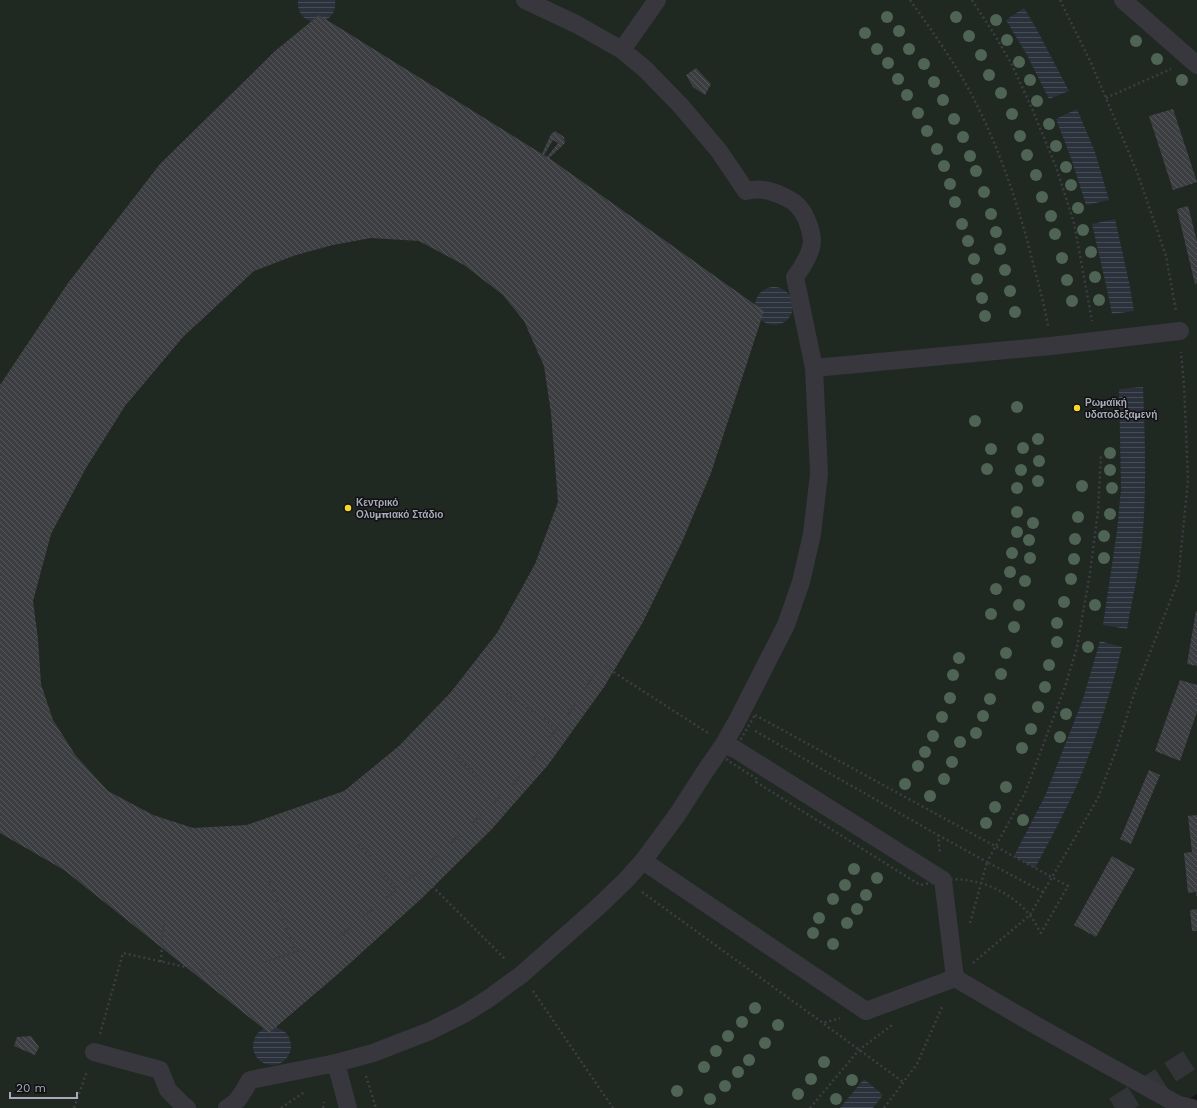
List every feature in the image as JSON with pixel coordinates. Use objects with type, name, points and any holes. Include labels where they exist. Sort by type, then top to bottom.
[{"type":"street","points":[[227,1108],[230,1107],[242,1094],[250,1080],[336,1063],[373,1053],[430,1031],[464,1014],[521,975],[598,907],[643,861],[677,815],[724,744],[743,724],[786,625],[801,582],[812,534],[819,474],[814,368],[795,277],[805,263],[812,242],[810,228],[805,216],[796,203],[782,196],[764,190],[746,191],[719,151],[681,106],[645,69],[622,50],[576,24],[525,0]]},
{"type":"street","points":[[622,50],[657,0]]},
{"type":"street","points":[[1123,0],[1194,63]]},
{"type":"street","points":[[814,368],[1050,346],[1180,331]]},
{"type":"street","points":[[724,744],[735,749],[943,880],[955,978]]},
{"type":"street","points":[[643,861],[866,1011],[955,978]]},
{"type":"street","points":[[955,978],[1179,1106],[1192,1108]]},
{"type":"street","points":[[94,1052],[160,1070],[168,1090],[187,1108]]},
{"type":"street","points":[[336,1063],[348,1108]]},
{"type":"path","points":[[910,0],[934,33],[967,86],[993,140],[1020,215],[1040,289],[1050,346]]},
{"type":"path","points":[[972,0],[1012,65],[1033,111],[1056,168],[1074,223],[1094,341]]},
{"type":"path","points":[[884,1108],[917,1064],[955,978],[1030,915],[1098,798],[1116,750],[1135,690],[1178,581],[1188,480],[1180,331],[1166,256],[1137,172],[1092,65],[1060,0]]},
{"type":"path","points":[[1106,98],[1194,63]]},
{"type":"path","points":[[969,927],[987,862],[1025,793],[1065,687],[1077,647],[1090,573],[1098,511],[1100,454]]},
{"type":"path","points":[[101,1032],[123,953],[226,976],[340,936],[436,857],[513,785],[572,709],[601,664],[724,744]]},
{"type":"path","points":[[498,688],[556,728]]},
{"type":"path","points":[[755,731],[938,835],[1043,892]]},
{"type":"path","points":[[453,755],[500,796]]},
{"type":"path","points":[[350,832],[396,890]]},
{"type":"path","points":[[938,835],[943,880]]},
{"type":"path","points":[[418,872],[521,975],[613,1108]]},
{"type":"path","points":[[268,876],[296,952]]},
{"type":"path","points":[[626,880],[903,1082]]},
{"type":"path","points":[[161,962],[164,912]]},
{"type":"path","points":[[823,1024],[866,1011]]},
{"type":"path","points":[[810,1108],[859,1050],[892,1025]]},
{"type":"path","points":[[359,1057],[376,1108]]},
{"type":"shaded area","points":[[0,0],[1197,0],[1197,1094],[1175,1108],[0,1108]]},
{"type":"shaded area","points":[[298,0],[335,0],[334,10],[324,21],[309,21],[303,17],[299,10]]},
{"type":"shaded area","points":[[1024,8],[1069,91],[1049,99],[1027,55],[1006,20]]},
{"type":"shaded area","points":[[1077,109],[1095,152],[1109,200],[1086,205],[1071,158],[1056,119]]},
{"type":"shaded area","points":[[1115,219],[1134,311],[1112,314],[1092,224]]},
{"type":"shaded area","points":[[770,287],[778,287],[785,290],[790,295],[793,306],[790,317],[785,322],[778,325],[770,325],[763,322],[758,317],[755,310],[755,302],[758,295],[763,290]]},
{"type":"shaded area","points":[[1143,387],[1145,464],[1144,523],[1139,564],[1127,629],[1103,625],[1117,531],[1121,489],[1119,389]]},
{"type":"shaded area","points":[[1100,641],[1122,647],[1108,699],[1078,783],[1035,868],[1014,856],[1045,796],[1083,699]]},
{"type":"shaded area","points":[[268,1027],[276,1027],[283,1030],[288,1035],[291,1046],[288,1057],[283,1062],[276,1065],[268,1065],[261,1062],[256,1057],[253,1050],[253,1042],[256,1035],[261,1030]]},
{"type":"shaded area","points":[[864,1079],[883,1095],[873,1108],[840,1108]]},
{"type":"building","points":[[319,15],[542,154],[551,134],[555,131],[564,137],[565,143],[549,158],[764,311],[711,473],[682,542],[643,622],[604,687],[548,765],[491,830],[421,899],[338,974],[269,1033],[64,870],[0,833],[0,385],[68,283],[160,164],[275,51]],"holes":[[[553,140],[558,143],[547,157],[544,155]],[[371,238],[419,241],[464,265],[503,295],[524,321],[544,366],[551,413],[558,502],[535,564],[497,633],[451,692],[399,746],[344,791],[247,825],[193,828],[153,815],[108,791],[76,756],[53,720],[41,684],[38,639],[33,601],[51,534],[86,468],[125,406],[183,337],[254,271],[296,255],[333,245]]]},
{"type":"building","points":[[696,68],[711,84],[705,95],[693,87],[686,75]]},
{"type":"building","points":[[1173,109],[1197,182],[1173,190],[1149,116]]},
{"type":"building","points":[[1188,206],[1197,241],[1197,283],[1195,284],[1177,209]]},
{"type":"building","points":[[1196,611],[1197,612],[1197,666],[1187,664]]},
{"type":"building","points":[[1180,680],[1197,685],[1197,712],[1180,761],[1155,751]]},
{"type":"building","points":[[1149,770],[1160,775],[1131,844],[1120,839]]},
{"type":"building","points":[[1197,815],[1196,896],[1196,892],[1188,893],[1184,853],[1192,852],[1188,816]]},
{"type":"building","points":[[1112,856],[1135,869],[1096,937],[1074,925]]},
{"type":"building","points":[[1197,909],[1197,931],[1192,931],[1190,910]]},
{"type":"building","points":[[31,1036],[39,1047],[35,1055],[14,1046],[17,1037]]},
{"type":"tunnel","points":[[1115,1108],[1197,1055]]},
{"type":"place","name":"Ρωμαϊκή υδατοδεξαμενή","points":[[1077,408]]},
{"type":"place","name":"Κεντρικό Ολυμπιακό Στάδιο","points":[[348,508]]}]
